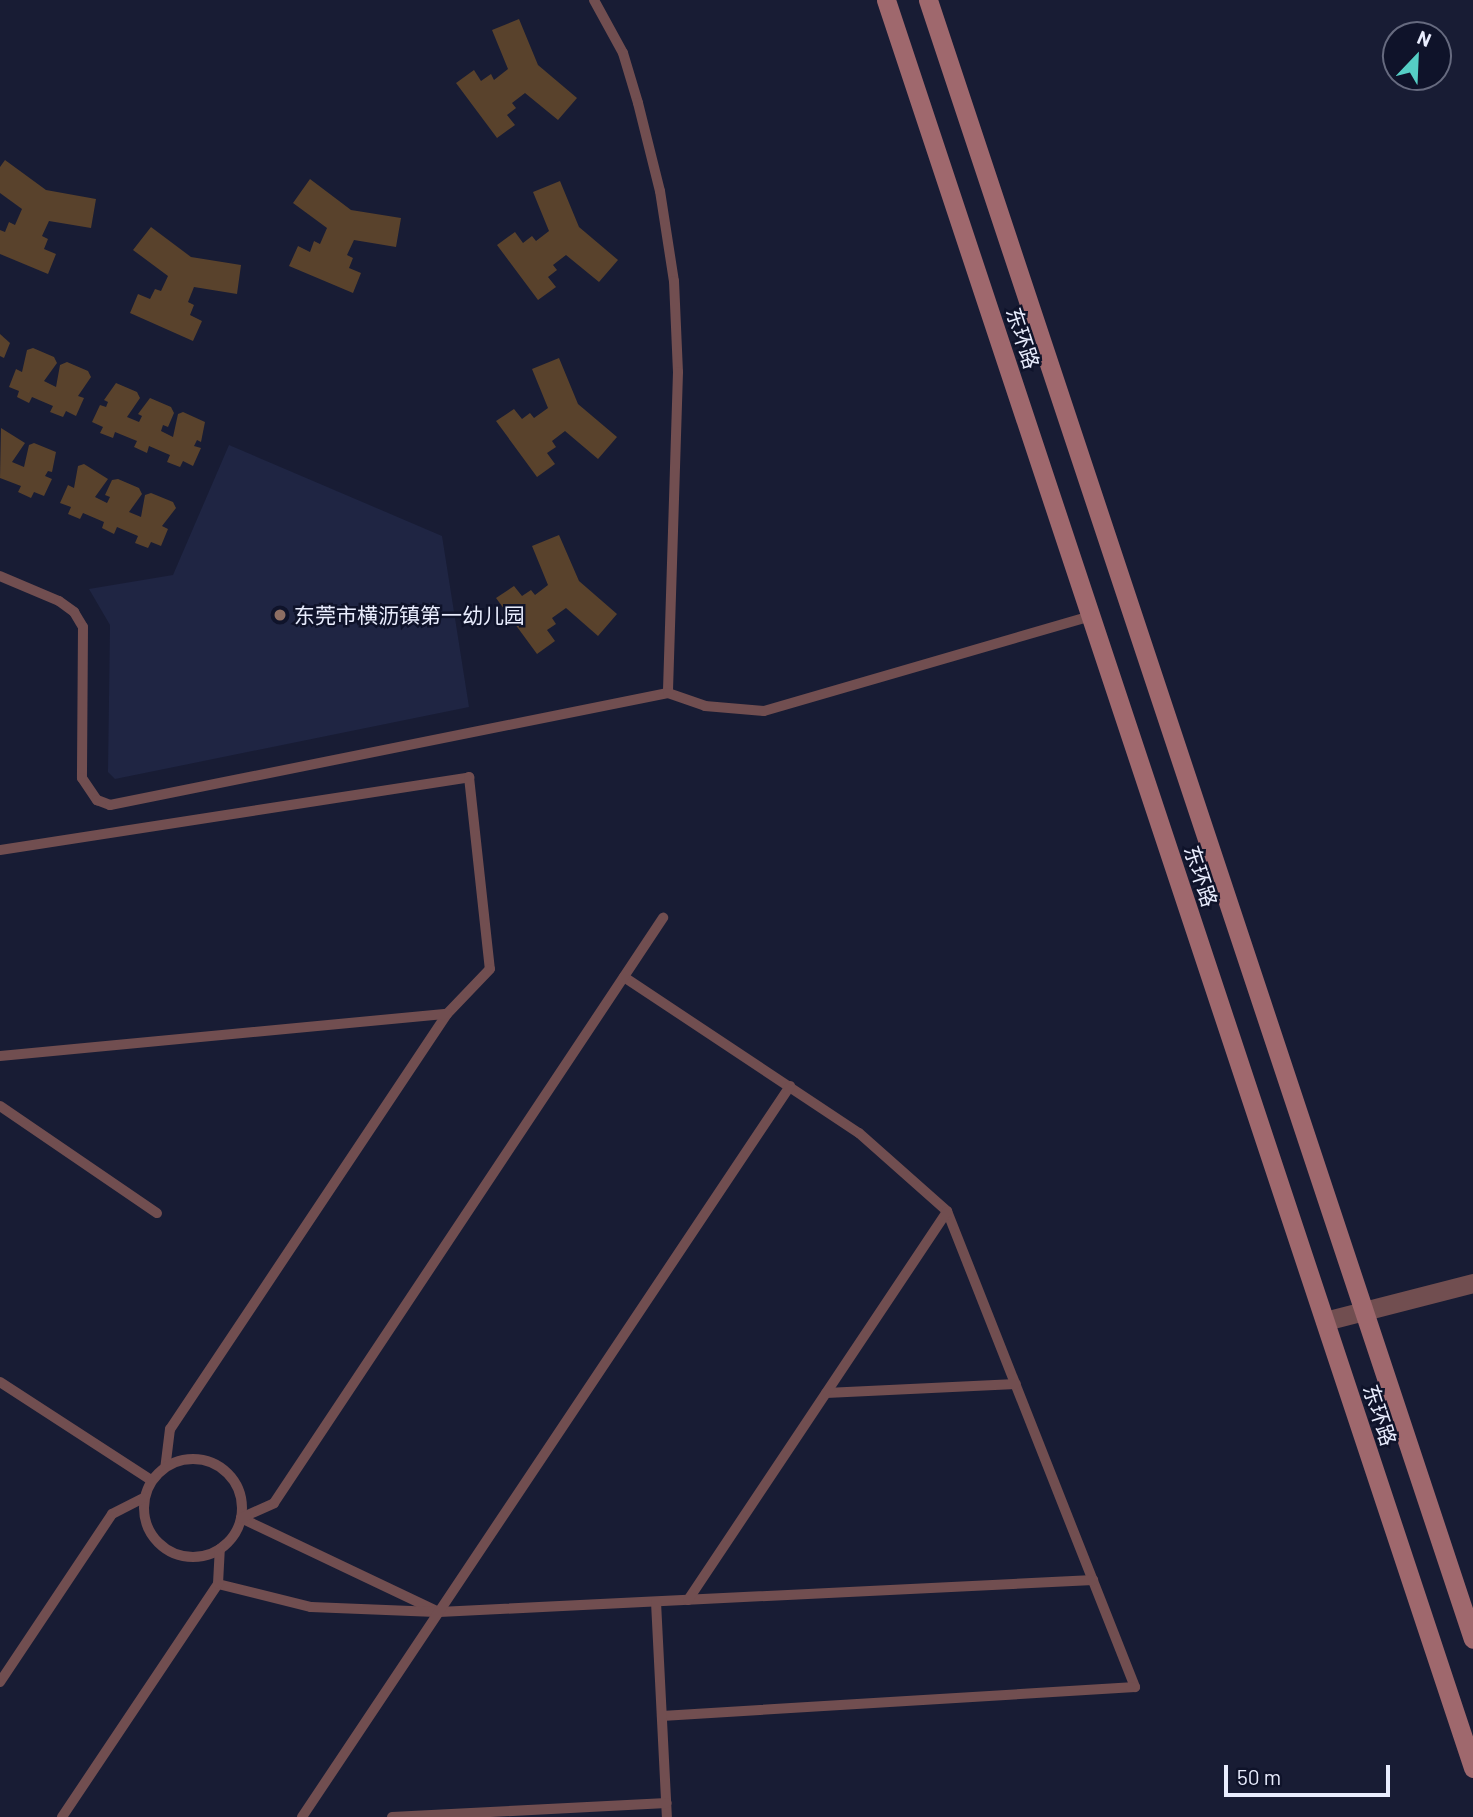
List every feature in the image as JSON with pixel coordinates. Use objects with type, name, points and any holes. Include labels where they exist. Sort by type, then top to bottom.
[{"type":"main road","name":"东环路","points":[[886,0],[1473,1768]]},
{"type":"main road","name":"东环路","points":[[928,0],[1473,1639]]},
{"type":"street","points":[[1325,1321],[1473,1283]]},
{"type":"lane","points":[[594,0],[623,53],[638,103],[660,191],[674,281],[678,372],[667,693]]},
{"type":"lane","points":[[0,576],[59,601],[74,611],[83,628],[82,778],[97,800],[110,805],[667,693],[705,706],[764,711],[1091,616]]},
{"type":"lane","points":[[0,850],[469,777],[490,969],[447,1014],[170,1429],[165,1467]]},
{"type":"lane","points":[[241,1518],[274,1503],[663,918]]},
{"type":"lane","points":[[624,977],[859,1133],[947,1211],[1135,1687],[662,1716]]},
{"type":"lane","points":[[0,1056],[447,1014]]},
{"type":"lane","points":[[303,1817],[790,1086]]},
{"type":"lane","points":[[0,1106],[157,1213]]},
{"type":"lane","points":[[688,1600],[947,1211]]},
{"type":"lane","points":[[0,1382],[151,1480]]},
{"type":"lane","points":[[826,1393],[1016,1384]]},
{"type":"lane","points":[[202,1459],[220,1467],[238,1489],[241,1518],[234,1535],[220,1549],[202,1557],[165,1549],[151,1535],[144,1517],[144,1498],[151,1480],[165,1467],[183,1460],[202,1459]]},
{"type":"lane","points":[[0,1682],[113,1514],[144,1498]]},
{"type":"lane","points":[[241,1518],[439,1612]]},
{"type":"lane","points":[[62,1817],[218,1584],[220,1549]]},
{"type":"lane","points":[[218,1584],[321,1608],[439,1612],[1093,1580]]},
{"type":"lane","points":[[656,1602],[667,1817]]},
{"type":"lane","points":[[392,1817],[667,1804]]},
{"type":"shaded area","name":"东莞市横沥镇第一幼儿园","points":[[229,445],[442,536],[469,707],[115,779],[108,772],[110,625],[89,589],[173,575]]},
{"type":"building","points":[[519,19],[538,65],[577,98],[558,120],[525,93],[512,103],[516,108],[507,115],[515,125],[497,138],[456,83],[474,70],[481,81],[491,74],[494,80],[508,69],[492,30]]},
{"type":"building","points":[[5,160],[46,190],[96,199],[91,228],[49,221],[42,236],[48,239],[44,249],[56,254],[48,274],[0,254],[0,230],[5,232],[9,222],[15,225],[22,209],[0,193],[0,167]]},
{"type":"building","points":[[310,179],[351,210],[401,218],[396,247],[354,240],[347,255],[353,258],[349,268],[361,273],[353,293],[289,266],[298,246],[310,252],[314,241],[320,244],[327,228],[293,203]]},
{"type":"building","points":[[560,181],[579,227],[618,260],[599,282],[566,255],[553,265],[557,270],[548,277],[556,287],[538,300],[497,245],[515,232],[523,243],[532,236],[536,241],[549,231],[533,192]]},
{"type":"building","points":[[151,227],[191,257],[241,265],[237,294],[194,287],[188,302],[194,305],[190,315],[202,321],[193,341],[130,313],[138,294],[150,299],[155,289],[161,291],[168,276],[133,250]]},
{"type":"building","points":[[0,334],[10,343],[4,358],[0,356]]},
{"type":"building","points":[[33,348],[54,357],[57,363],[44,381],[56,387],[60,365],[67,362],[88,371],[91,377],[78,396],[84,398],[76,416],[66,411],[63,417],[50,412],[53,406],[32,397],[29,403],[17,397],[19,391],[9,387],[16,369],[22,372],[27,350]]},
{"type":"building","points":[[559,358],[578,404],[617,437],[598,459],[565,431],[552,441],[556,447],[547,453],[555,464],[537,477],[496,421],[514,409],[522,419],[530,413],[534,418],[548,408],[532,369]]},
{"type":"building","points":[[116,383],[137,392],[140,398],[127,417],[139,422],[142,416],[138,414],[150,398],[171,407],[174,413],[168,427],[163,425],[161,431],[173,437],[178,414],[183,412],[205,422],[201,442],[197,440],[194,446],[201,448],[193,466],[183,461],[180,467],[167,462],[170,455],[149,446],[147,453],[134,447],[137,441],[115,432],[113,438],[100,433],[103,427],[92,422],[100,405],[106,407],[108,402],[104,400]]},
{"type":"building","points":[[1,428],[25,443],[12,462],[24,467],[29,445],[34,443],[56,452],[52,472],[48,471],[45,476],[52,479],[44,496],[34,492],[31,498],[18,492],[21,486],[0,478]]},
{"type":"building","points":[[84,464],[108,479],[95,497],[107,503],[110,497],[105,495],[112,480],[118,479],[139,488],[142,494],[129,512],[141,517],[145,495],[151,493],[173,502],[176,508],[162,526],[168,529],[161,546],[151,542],[148,548],[135,543],[138,536],[117,527],[114,534],[102,528],[104,522],[83,513],[80,519],[68,514],[71,507],[60,503],[68,485],[74,488],[78,466]]},
{"type":"building","points":[[559,535],[579,581],[617,614],[598,636],[566,608],[552,618],[556,624],[547,630],[555,641],[537,654],[496,598],[514,586],[522,596],[531,590],[535,595],[548,585],[532,546]]},
{"type":"place","name":"东莞市横沥镇第一幼儿园","points":[[280,615]]}]
